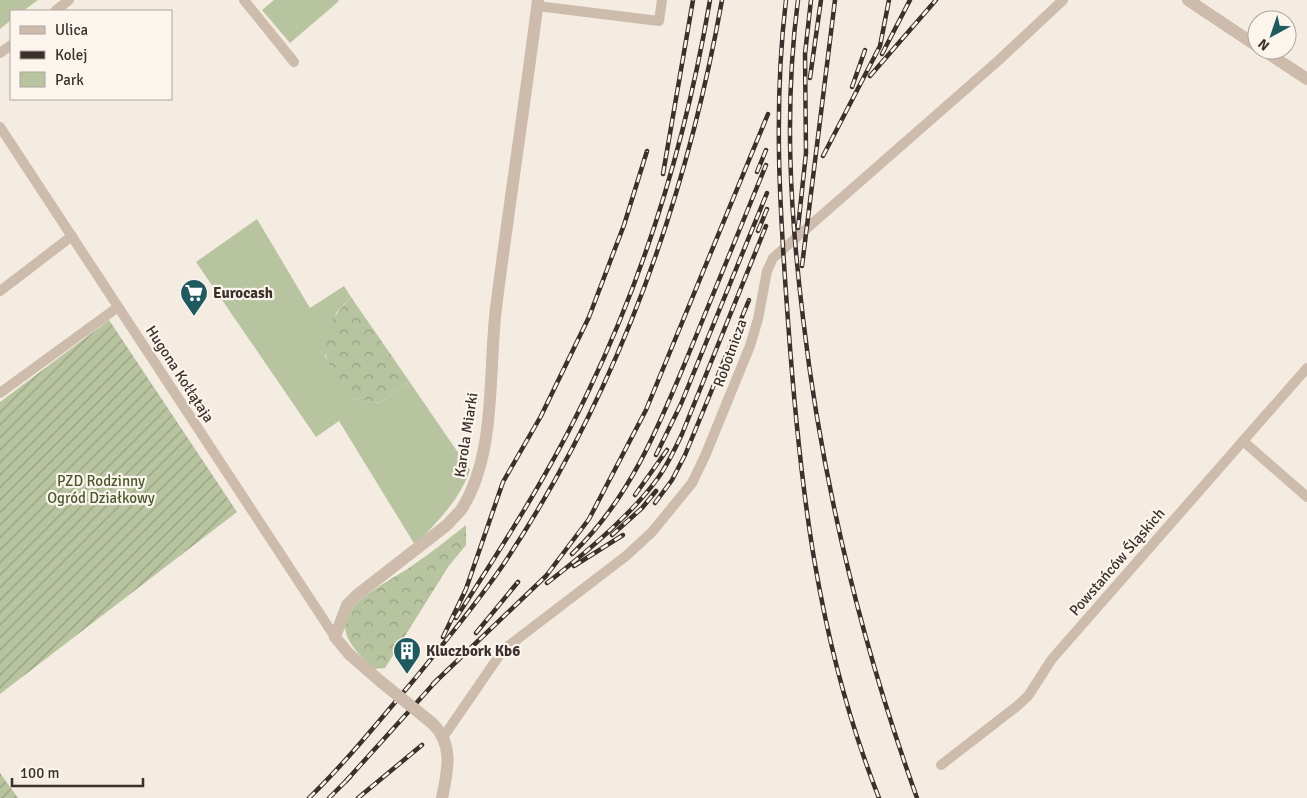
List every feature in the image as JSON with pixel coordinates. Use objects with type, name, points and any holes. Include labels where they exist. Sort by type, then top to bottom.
[{"type":"street","points":[[56,10],[70,0]]},
{"type":"street","points":[[244,0],[294,62]]},
{"type":"street","points":[[538,3],[659,21],[662,0]]},
{"type":"street","name":"Robotnicza","points":[[444,736],[503,650],[626,556],[652,532],[692,482],[705,456],[750,346],[758,319],[767,270],[773,258],[999,60],[1063,0]]},
{"type":"street","points":[[1188,0],[1247,39]]},
{"type":"street","name":"Karola Miarki","points":[[335,636],[347,605],[457,515],[472,493],[480,473],[486,431],[496,309],[538,3]]},
{"type":"street","points":[[1278,60],[1307,79]]},
{"type":"street","name":"Hugona Kołłątaja","points":[[0,127],[335,636]]},
{"type":"street","points":[[0,292],[72,236]]},
{"type":"street","points":[[0,394],[118,307]]},
{"type":"street","name":"Powstańców Śląskich","points":[[941,765],[997,724],[1028,696],[1052,659],[1307,368]]},
{"type":"street","points":[[1243,441],[1307,497]]},
{"type":"street","points":[[335,636],[349,654],[432,723],[444,736],[448,752],[442,798]]},
{"type":"green space","points":[[0,0],[38,0],[24,10],[10,10],[10,21],[0,29]]},
{"type":"green space","points":[[274,0],[339,1],[290,43],[262,10]]},
{"type":"green space","points":[[257,219],[310,308],[344,286],[351,297],[336,313],[325,356],[354,399],[380,403],[409,381],[470,470],[454,501],[415,545],[339,421],[316,437],[196,262]]},
{"type":"green space","points":[[351,297],[409,381],[380,403],[354,399],[327,360],[324,348],[329,325]]},
{"type":"green space","name":"PZD Rodzinny Ogród Działkowy","points":[[109,320],[237,512],[0,694],[0,402]]},
{"type":"green space","points":[[466,525],[466,545],[448,567],[385,668],[373,669],[357,652],[348,638],[345,624],[351,610],[376,588],[440,546]]},
{"type":"green space","points":[[0,773],[18,798],[0,798]]},
{"type":"railway","points":[[663,174],[693,0]]},
{"type":"railway","points":[[456,618],[509,535],[574,421],[629,298],[677,151],[701,51],[710,0]]},
{"type":"railway","points":[[309,798],[337,770],[375,726],[436,653],[481,595],[503,565],[544,500],[580,433],[613,364],[642,294],[667,222],[689,149],[707,75],[722,0]]},
{"type":"railway","points":[[786,0],[780,81],[780,200],[799,443],[815,563],[826,622],[840,681],[879,798]]},
{"type":"railway","points":[[798,0],[791,80],[790,159],[798,278],[811,379],[833,501],[861,621],[878,680],[917,798]]},
{"type":"railway","points":[[798,228],[806,153],[805,54],[811,0]]},
{"type":"railway","points":[[810,78],[821,0]]},
{"type":"railway","points":[[802,266],[835,0]]},
{"type":"railway","points":[[823,156],[880,46],[889,0]]},
{"type":"railway","points":[[882,54],[910,0]]},
{"type":"railway","points":[[870,76],[936,0]]},
{"type":"railway","points":[[852,87],[865,50]]},
{"type":"railway","points":[[433,684],[546,576],[589,519],[646,410],[768,114]]},
{"type":"railway","points":[[757,172],[766,150]]},
{"type":"railway","points":[[443,637],[466,589],[503,482],[541,416],[589,317],[624,225],[647,151]]},
{"type":"railway","points":[[572,554],[612,507],[644,455],[670,399],[766,165]]},
{"type":"railway","points":[[656,455],[681,404],[767,193]]},
{"type":"railway","points":[[758,231],[767,209]]},
{"type":"railway","points":[[547,583],[621,520],[647,492],[665,467],[682,434],[766,226]]},
{"type":"railway","points":[[655,503],[672,480],[685,455],[749,300]]},
{"type":"railway","points":[[635,495],[667,450]]},
{"type":"railway","points":[[612,535],[642,508],[656,491]]},
{"type":"railway","points":[[574,566],[623,535]]},
{"type":"railway","points":[[476,633],[518,582]]},
{"type":"railway","points":[[346,781],[438,679]]},
{"type":"railway","points":[[358,798],[422,745]]},
{"type":"railway","points":[[329,798],[350,777]]},
{"type":"place","name":"Eurocash","points":[[194,317]]},
{"type":"place","name":"Kluczbork Kb6","points":[[407,675]]}]
